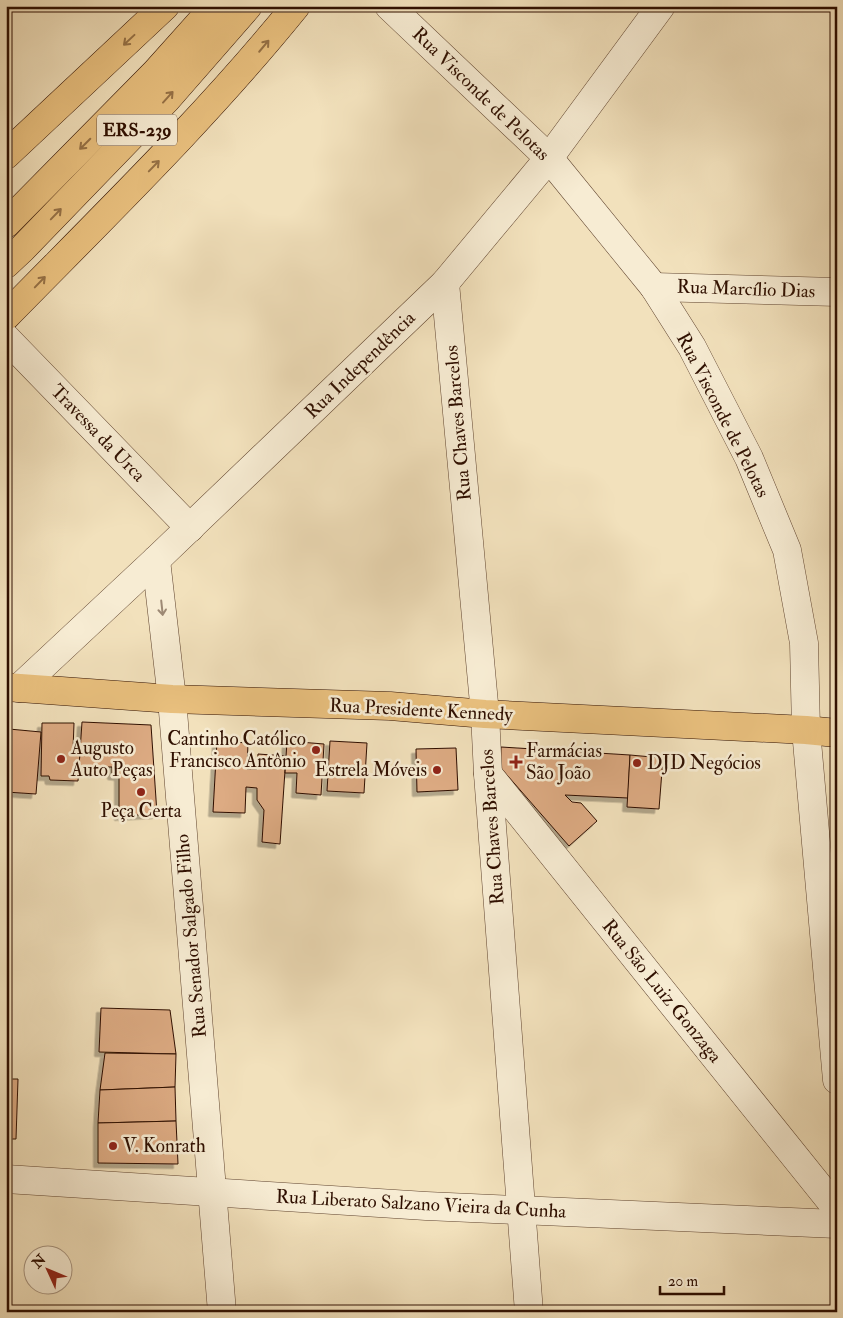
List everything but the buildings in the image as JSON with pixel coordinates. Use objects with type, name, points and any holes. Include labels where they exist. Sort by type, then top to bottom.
[{"type":"main road","points":[[6,155],[165,6]]},
{"type":"main road","name":"ERS-239","points":[[6,224],[156,72],[215,6]]},
{"type":"main road","name":"ERS-239","points":[[14,256],[166,100],[248,6]]},
{"type":"main road","points":[[6,316],[166,153],[260,50],[296,6]]},
{"type":"main road","name":"Rua Presidente Kennedy","points":[[13,687],[172,699],[390,706],[485,714],[837,733]]},
{"type":"street","name":"Rua Visconde de Pelotas","points":[[389,6],[549,158],[654,287],[692,347],[749,458],[787,550],[804,643],[806,730],[837,1080]]},
{"type":"street","name":"Rua Independência","points":[[13,687],[156,560],[445,283],[549,158],[661,6]]},
{"type":"street","name":"Rua Chaves Barcelos","points":[[445,283],[485,714],[529,1312]]},
{"type":"street","name":"Rua Marcílio Dias","points":[[654,287],[837,292]]},
{"type":"street","name":"Travessa da Urca","points":[[6,338],[190,528]]},
{"type":"street","name":"Rua Senador Salgado Filho","points":[[156,560],[172,699],[222,1312]]},
{"type":"street","name":"Rua São Luiz Gonzaga","points":[[488,774],[837,1209]]},
{"type":"street","name":"Rua Liberato Salzano Vieira da Cunha","points":[[6,1179],[426,1206],[837,1224]]},
{"type":"place","name":"Cantinho Católico Francisco Antônio","points":[[316,750]]},
{"type":"place","name":"Augusto Auto Peças","points":[[61,759]]},
{"type":"place","name":"Farmácias São João","points":[[516,762]]},
{"type":"place","name":"DJD Negócios","points":[[637,763]]},
{"type":"place","name":"Estrela Móveis","points":[[437,770]]},
{"type":"place","name":"Peça Certa","points":[[141,792]]},
{"type":"place","name":"V. Konrath","points":[[113,1146]]}]
